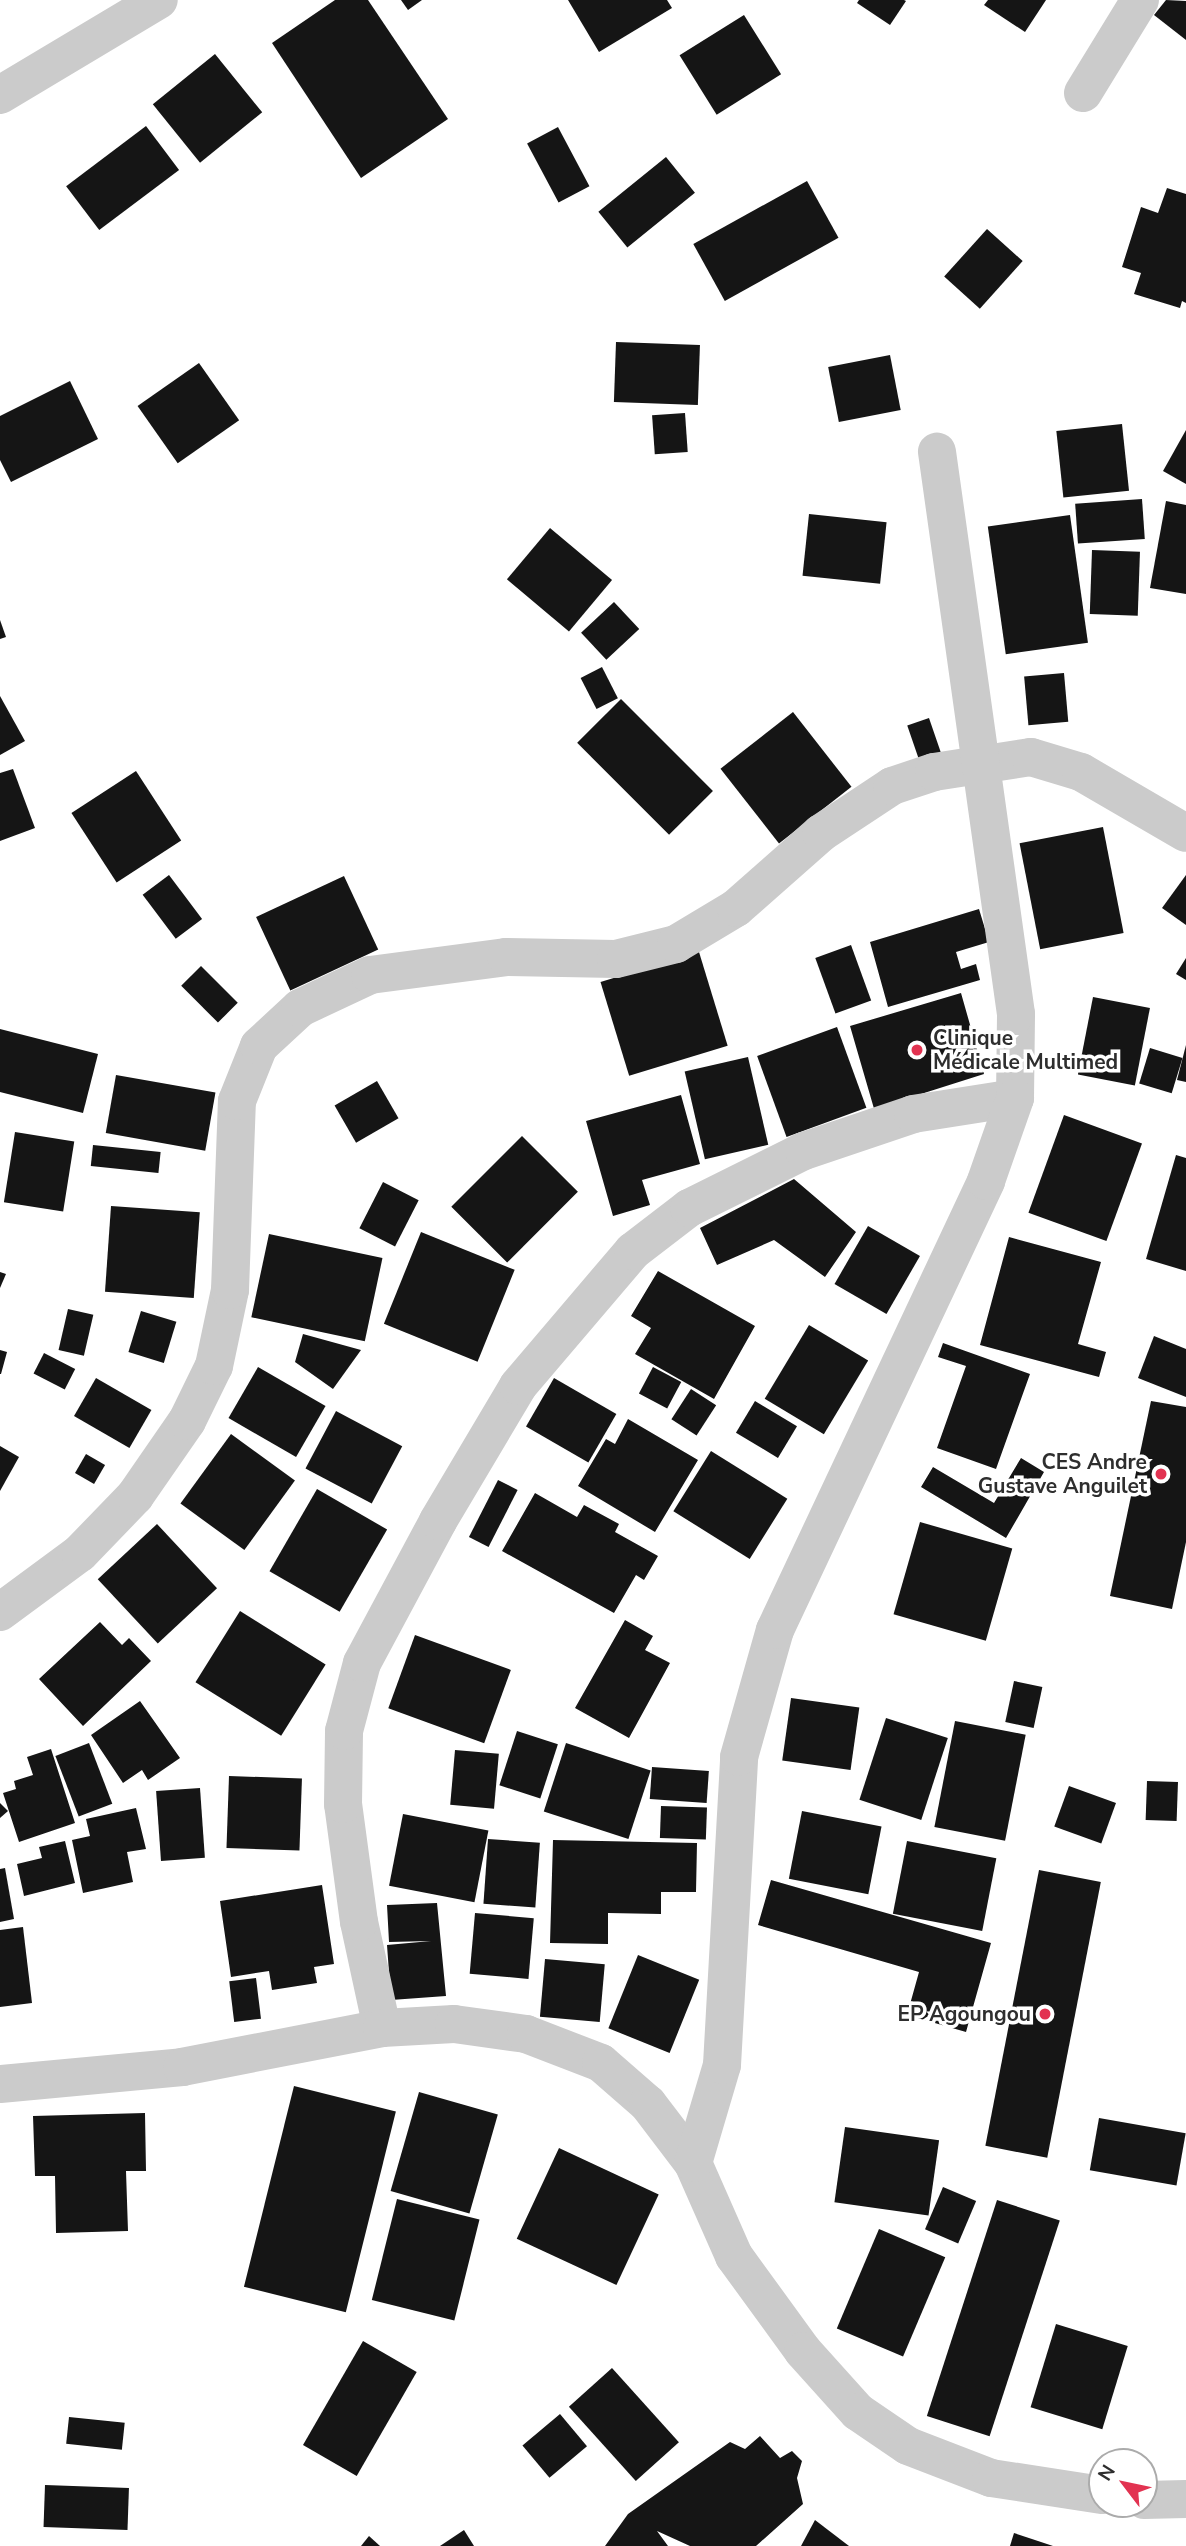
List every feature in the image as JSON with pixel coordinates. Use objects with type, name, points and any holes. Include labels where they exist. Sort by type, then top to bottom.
[{"type":"street","points":[[0,95],[159,0]]},
{"type":"street","points":[[1083,93],[1140,0]]},
{"type":"street","points":[[694,2163],[722,2065],[739,1757],[775,1630],[986,1181],[1014,1098],[1016,1014],[937,452]]},
{"type":"street","points":[[0,1612],[80,1553],[135,1496],[187,1421],[214,1366],[230,1290],[237,1101],[259,1046],[300,1008],[370,975],[506,957],[616,959],[676,944],[736,908],[821,833],[892,786],[980,764],[1031,757],[1081,772],[1186,833]]},
{"type":"street","points":[[382,2028],[359,1922],[343,1804],[344,1731],[362,1662],[438,1521],[518,1386],[633,1251],[689,1208],[804,1150],[913,1114],[1014,1098]]},
{"type":"street","points":[[0,2084],[182,2067],[382,2028],[454,2024],[526,2034],[601,2063],[648,2104],[694,2163],[734,2256],[803,2351],[858,2412],[908,2446],[991,2478],[1088,2494]]},
{"type":"street","points":[[1158,2500],[1186,2499]]},
{"type":"building","points":[[335,0],[368,0],[448,119],[361,178],[272,43]]},
{"type":"building","points":[[401,0],[422,0],[408,10]]},
{"type":"building","points":[[568,0],[667,0],[672,8],[599,52]]},
{"type":"building","points":[[859,0],[906,1],[890,25],[857,3]]},
{"type":"building","points":[[988,0],[1046,0],[1025,32],[984,5]]},
{"type":"building","points":[[1166,0],[1186,1],[1186,40],[1154,15]]},
{"type":"building","points":[[744,15],[781,74],[717,115],[680,55]]},
{"type":"building","points":[[215,54],[262,112],[200,163],[153,104]]},
{"type":"building","points":[[146,126],[179,170],[99,230],[66,186]]},
{"type":"building","points":[[558,127],[589,186],[559,203],[527,143]]},
{"type":"building","points":[[666,157],[695,193],[627,247],[598,212]]},
{"type":"building","points":[[807,181],[839,238],[725,301],[693,244]]},
{"type":"building","points":[[1167,188],[1186,194],[1186,303],[1182,301],[1180,308],[1134,294],[1141,273],[1122,267],[1141,207],[1158,213]]},
{"type":"building","points":[[987,229],[1023,261],[980,309],[944,277]]},
{"type":"building","points":[[616,342],[700,345],[698,405],[614,402]]},
{"type":"building","points":[[890,355],[901,410],[839,422],[828,367]]},
{"type":"building","points":[[199,363],[239,420],[178,463],[138,406]]},
{"type":"building","points":[[70,381],[98,439],[11,482],[0,460],[0,416]]},
{"type":"building","points":[[685,413],[688,452],[655,454],[652,415]]},
{"type":"building","points":[[1122,424],[1129,491],[1063,498],[1056,431]]},
{"type":"building","points":[[1186,430],[1186,484],[1163,471]]},
{"type":"building","points":[[1142,499],[1145,539],[1078,544],[1075,504]]},
{"type":"building","points":[[1166,501],[1186,505],[1186,594],[1150,588]]},
{"type":"building","points":[[809,514],[887,522],[880,584],[803,576]]},
{"type":"building","points":[[1070,515],[1088,643],[1006,654],[988,527]]},
{"type":"building","points":[[550,528],[612,580],[569,631],[507,579]]},
{"type":"building","points":[[1092,550],[1140,552],[1138,616],[1090,614]]},
{"type":"building","points":[[614,602],[639,629],[606,660],[581,633]]},
{"type":"building","points":[[0,620],[6,637],[0,639]]},
{"type":"building","points":[[602,667],[618,698],[597,709],[581,678]]},
{"type":"building","points":[[1064,673],[1068,722],[1028,725],[1024,676]]},
{"type":"building","points":[[0,696],[25,741],[0,755]]},
{"type":"building","points":[[621,699],[713,791],[669,835],[577,743]]},
{"type":"building","points":[[793,712],[851,787],[779,844],[721,769]]},
{"type":"building","points":[[929,718],[943,759],[921,766],[907,725]]},
{"type":"building","points":[[13,769],[35,828],[0,841],[0,773]]},
{"type":"building","points":[[136,771],[181,841],[117,883],[71,813]]},
{"type":"building","points":[[1103,827],[1124,933],[1040,949],[1020,843]]},
{"type":"building","points":[[169,875],[202,919],[176,939],[143,895]]},
{"type":"building","points":[[1186,875],[1186,925],[1162,908]]},
{"type":"building","points":[[344,876],[378,949],[290,990],[256,917]]},
{"type":"building","points":[[979,909],[989,942],[956,952],[961,969],[976,964],[980,980],[888,1007],[870,942]]},
{"type":"building","points":[[851,945],[871,1000],[835,1013],[815,958]]},
{"type":"building","points":[[699,952],[728,1046],[629,1076],[601,982]]},
{"type":"building","points":[[1186,958],[1186,980],[1176,974]]},
{"type":"building","points":[[201,966],[238,1003],[218,1023],[181,986]]},
{"type":"building","name":"Clinique Médicale Multimed","points":[[961,993],[984,1074],[921,1094],[877,1119],[850,1026]]},
{"type":"building","points":[[1093,997],[1150,1008],[1135,1086],[1078,1075]]},
{"type":"building","points":[[837,1027],[866,1108],[787,1137],[757,1056]]},
{"type":"building","points":[[0,1029],[98,1054],[83,1113],[0,1092]]},
{"type":"building","points":[[1186,1045],[1186,1082],[1177,1080]]},
{"type":"building","points":[[1150,1048],[1183,1058],[1172,1093],[1139,1083]]},
{"type":"building","points":[[748,1057],[768,1145],[705,1159],[685,1072]]},
{"type":"building","points":[[116,1075],[215,1093],[205,1151],[106,1133]]},
{"type":"building","points":[[377,1081],[398,1118],[356,1143],[335,1106]]},
{"type":"building","points":[[681,1095],[700,1164],[642,1180],[650,1205],[613,1216],[586,1121]]},
{"type":"building","points":[[1064,1115],[1142,1143],[1106,1241],[1028,1213]]},
{"type":"building","points":[[15,1132],[74,1141],[63,1212],[4,1202]]},
{"type":"building","points":[[522,1136],[578,1192],[507,1263],[451,1207]]},
{"type":"building","points":[[93,1145],[161,1152],[158,1173],[91,1166]]},
{"type":"building","points":[[1176,1155],[1186,1158],[1186,1271],[1146,1259]]},
{"type":"building","points":[[794,1179],[856,1232],[825,1277],[774,1240],[717,1265],[700,1228]]},
{"type":"building","points":[[383,1182],[419,1200],[395,1246],[359,1228]]},
{"type":"building","points":[[111,1206],[200,1212],[194,1298],[105,1292]]},
{"type":"building","points":[[868,1226],[920,1256],[886,1314],[834,1284]]},
{"type":"building","points":[[421,1232],[515,1270],[478,1362],[384,1324]]},
{"type":"building","points":[[269,1234],[382,1258],[365,1341],[251,1317]]},
{"type":"building","points":[[1009,1237],[1101,1262],[1078,1344],[1106,1352],[1099,1377],[980,1345]]},
{"type":"building","points":[[658,1271],[755,1326],[714,1399],[635,1354],[651,1328],[631,1316]]},
{"type":"building","points":[[0,1272],[6,1274],[0,1288]]},
{"type":"building","points":[[68,1309],[93,1315],[84,1356],[59,1350]]},
{"type":"building","points":[[141,1311],[176,1322],[164,1363],[128,1352]]},
{"type":"building","points":[[809,1325],[868,1361],[824,1434],[765,1399]]},
{"type":"building","points":[[303,1334],[361,1350],[333,1389],[295,1362]]},
{"type":"building","points":[[1154,1336],[1186,1349],[1186,1397],[1138,1378]]},
{"type":"building","points":[[943,1343],[1030,1374],[996,1469],[937,1448],[966,1366],[938,1357]]},
{"type":"building","points":[[0,1350],[7,1352],[1,1374],[0,1374]]},
{"type":"building","points":[[44,1353],[75,1369],[65,1389],[34,1373]]},
{"type":"building","points":[[258,1367],[326,1406],[296,1457],[228,1418]]},
{"type":"building","points":[[653,1367],[681,1382],[667,1409],[639,1393]]},
{"type":"building","points":[[96,1378],[151,1410],[129,1448],[74,1416]]},
{"type":"building","points":[[554,1378],[616,1414],[588,1462],[526,1426]]},
{"type":"building","points":[[691,1389],[716,1405],[697,1436],[671,1419]]},
{"type":"building","points":[[755,1401],[797,1426],[778,1458],[736,1433]]},
{"type":"building","name":"CES Andre Gustave Anguilet","points":[[1151,1401],[1186,1407],[1186,1542],[1172,1609],[1110,1596]]},
{"type":"building","points":[[336,1411],[402,1446],[372,1504],[305,1468]]},
{"type":"building","points":[[628,1419],[698,1460],[655,1532],[578,1486],[606,1439],[615,1444]]},
{"type":"building","points":[[231,1434],[295,1480],[244,1550],[180,1504]]},
{"type":"building","points":[[0,1446],[19,1457],[0,1491]]},
{"type":"building","points":[[711,1451],[787,1499],[750,1559],[673,1511]]},
{"type":"building","points":[[86,1454],[105,1465],[94,1484],[75,1473]]},
{"type":"building","points":[[1021,1458],[1044,1472],[1006,1538],[921,1487],[933,1467],[994,1503]]},
{"type":"building","points":[[498,1480],[518,1490],[489,1547],[469,1537]]},
{"type":"building","points":[[317,1489],[387,1530],[340,1612],[270,1571]]},
{"type":"building","points":[[535,1493],[577,1517],[584,1505],[619,1524],[615,1532],[658,1556],[644,1580],[636,1575],[614,1613],[502,1551]]},
{"type":"building","points":[[920,1522],[1012,1548],[986,1641],[894,1614]]},
{"type":"building","points":[[157,1524],[217,1588],[158,1644],[98,1579]]},
{"type":"building","points":[[240,1611],[326,1665],[281,1736],[195,1682]]},
{"type":"building","points":[[625,1620],[653,1636],[645,1650],[670,1663],[629,1738],[575,1708]]},
{"type":"building","points":[[100,1622],[122,1645],[129,1638],[151,1661],[83,1726],[39,1679]]},
{"type":"building","points":[[415,1635],[511,1670],[484,1743],[388,1708]]},
{"type":"building","points":[[1014,1681],[1042,1687],[1034,1728],[1005,1722]]},
{"type":"building","points":[[791,1698],[859,1708],[851,1770],[782,1760]]},
{"type":"building","points":[[140,1701],[180,1758],[148,1780],[142,1770],[123,1783],[91,1735]]},
{"type":"building","points":[[886,1718],[948,1738],[921,1820],[859,1800]]},
{"type":"building","points":[[955,1721],[1026,1735],[1005,1841],[934,1827]]},
{"type":"building","points":[[517,1731],[558,1744],[540,1798],[499,1785]]},
{"type":"building","points":[[89,1743],[112,1804],[79,1817],[55,1756]]},
{"type":"building","points":[[566,1743],[651,1771],[628,1839],[544,1811]]},
{"type":"building","points":[[51,1749],[75,1823],[19,1842],[3,1793],[16,1789],[14,1781],[33,1775],[27,1757]]},
{"type":"building","points":[[455,1750],[499,1754],[494,1809],[450,1805]]},
{"type":"building","points":[[652,1767],[709,1771],[707,1803],[650,1799]]},
{"type":"building","points":[[229,1776],[302,1779],[299,1851],[226,1848]]},
{"type":"building","points":[[1147,1781],[1178,1782],[1177,1821],[1146,1820]]},
{"type":"building","points":[[1069,1786],[1116,1803],[1101,1844],[1054,1826]]},
{"type":"building","points":[[200,1788],[205,1858],[161,1861],[156,1791]]},
{"type":"building","points":[[0,1803],[8,1811],[0,1818]]},
{"type":"building","points":[[661,1806],[707,1808],[706,1840],[660,1838]]},
{"type":"building","points":[[136,1808],[146,1849],[127,1852],[133,1882],[83,1893],[72,1840],[90,1836],[86,1819]]},
{"type":"building","points":[[802,1811],[882,1826],[868,1894],[789,1879]]},
{"type":"building","points":[[403,1814],[488,1831],[474,1902],[389,1886]]},
{"type":"building","points":[[488,1839],[540,1843],[535,1907],[483,1904]]},
{"type":"building","points":[[553,1840],[697,1843],[696,1892],[661,1892],[661,1914],[608,1913],[608,1944],[550,1943]]},
{"type":"building","points":[[65,1841],[75,1883],[24,1896],[17,1864],[42,1858],[39,1847]]},
{"type":"building","points":[[907,1841],[996,1858],[982,1931],[893,1914]]},
{"type":"building","points":[[5,1868],[14,1919],[0,1922],[0,1869]]},
{"type":"building","name":"EP Agoungou","points":[[1039,1870],[1101,1882],[1047,2158],[985,2146]]},
{"type":"building","points":[[771,1880],[991,1943],[966,2032],[907,2015],[919,1972],[758,1925]]},
{"type":"building","points":[[322,1885],[334,1964],[314,1967],[317,1983],[272,1990],[269,1971],[231,1977],[220,1901]]},
{"type":"building","points":[[437,1903],[446,1996],[391,2000],[387,1945],[431,1941],[389,1942],[387,1905]]},
{"type":"building","points":[[475,1913],[534,1918],[528,1979],[470,1974]]},
{"type":"building","points":[[23,1927],[32,2003],[0,2007],[0,1930]]},
{"type":"building","points":[[638,1955],[699,1980],[670,2053],[608,2028]]},
{"type":"building","points":[[545,1959],[605,1964],[600,2022],[540,2017]]},
{"type":"building","points":[[256,1978],[261,2019],[234,2022],[229,1981]]},
{"type":"building","points":[[294,2086],[396,2111],[346,2312],[244,2287]]},
{"type":"building","points":[[419,2092],[498,2115],[469,2214],[391,2191]]},
{"type":"building","points":[[145,2113],[146,2171],[126,2171],[128,2231],[56,2233],[55,2176],[35,2176],[33,2116]]},
{"type":"building","points":[[1099,2118],[1186,2133],[1176,2185],[1090,2170]]},
{"type":"building","points":[[845,2127],[939,2140],[928,2215],[834,2202]]},
{"type":"building","points":[[559,2148],[659,2194],[616,2285],[517,2239]]},
{"type":"building","points":[[943,2187],[976,2201],[958,2243],[925,2229]]},
{"type":"building","points":[[397,2199],[479,2220],[454,2320],[372,2300]]},
{"type":"building","points":[[997,2200],[1060,2220],[990,2436],[927,2416]]},
{"type":"building","points":[[879,2229],[945,2257],[903,2357],[837,2328]]},
{"type":"building","points":[[1056,2324],[1128,2346],[1102,2429],[1031,2407]]},
{"type":"building","points":[[363,2341],[417,2372],[357,2476],[303,2445]]},
{"type":"building","points":[[612,2368],[679,2442],[636,2481],[569,2407]]},
{"type":"building","points":[[560,2414],[587,2446],[549,2478],[522,2445]]},
{"type":"building","points":[[69,2417],[125,2423],[122,2450],[66,2444]]},
{"type":"building","points":[[760,2436],[780,2458],[792,2451],[802,2461],[797,2478],[803,2504],[756,2546],[690,2546],[657,2531],[668,2546],[605,2546],[628,2514],[730,2442],[745,2449]]},
{"type":"building","points":[[45,2485],[129,2488],[127,2530],[44,2527]]},
{"type":"building","points":[[815,2520],[849,2546],[801,2546]]},
{"type":"building","points":[[464,2530],[474,2546],[440,2546]]},
{"type":"building","points":[[1014,2533],[1053,2546],[1010,2546]]},
{"type":"building","points":[[369,2536],[380,2546],[361,2546]]},
{"type":"place","name":"Clinique Médicale Multimed","points":[[917,1050]]},
{"type":"place","name":"CES Andre Gustave Anguilet","points":[[1161,1474]]},
{"type":"place","name":"EP Agoungou","points":[[1045,2014]]}]
